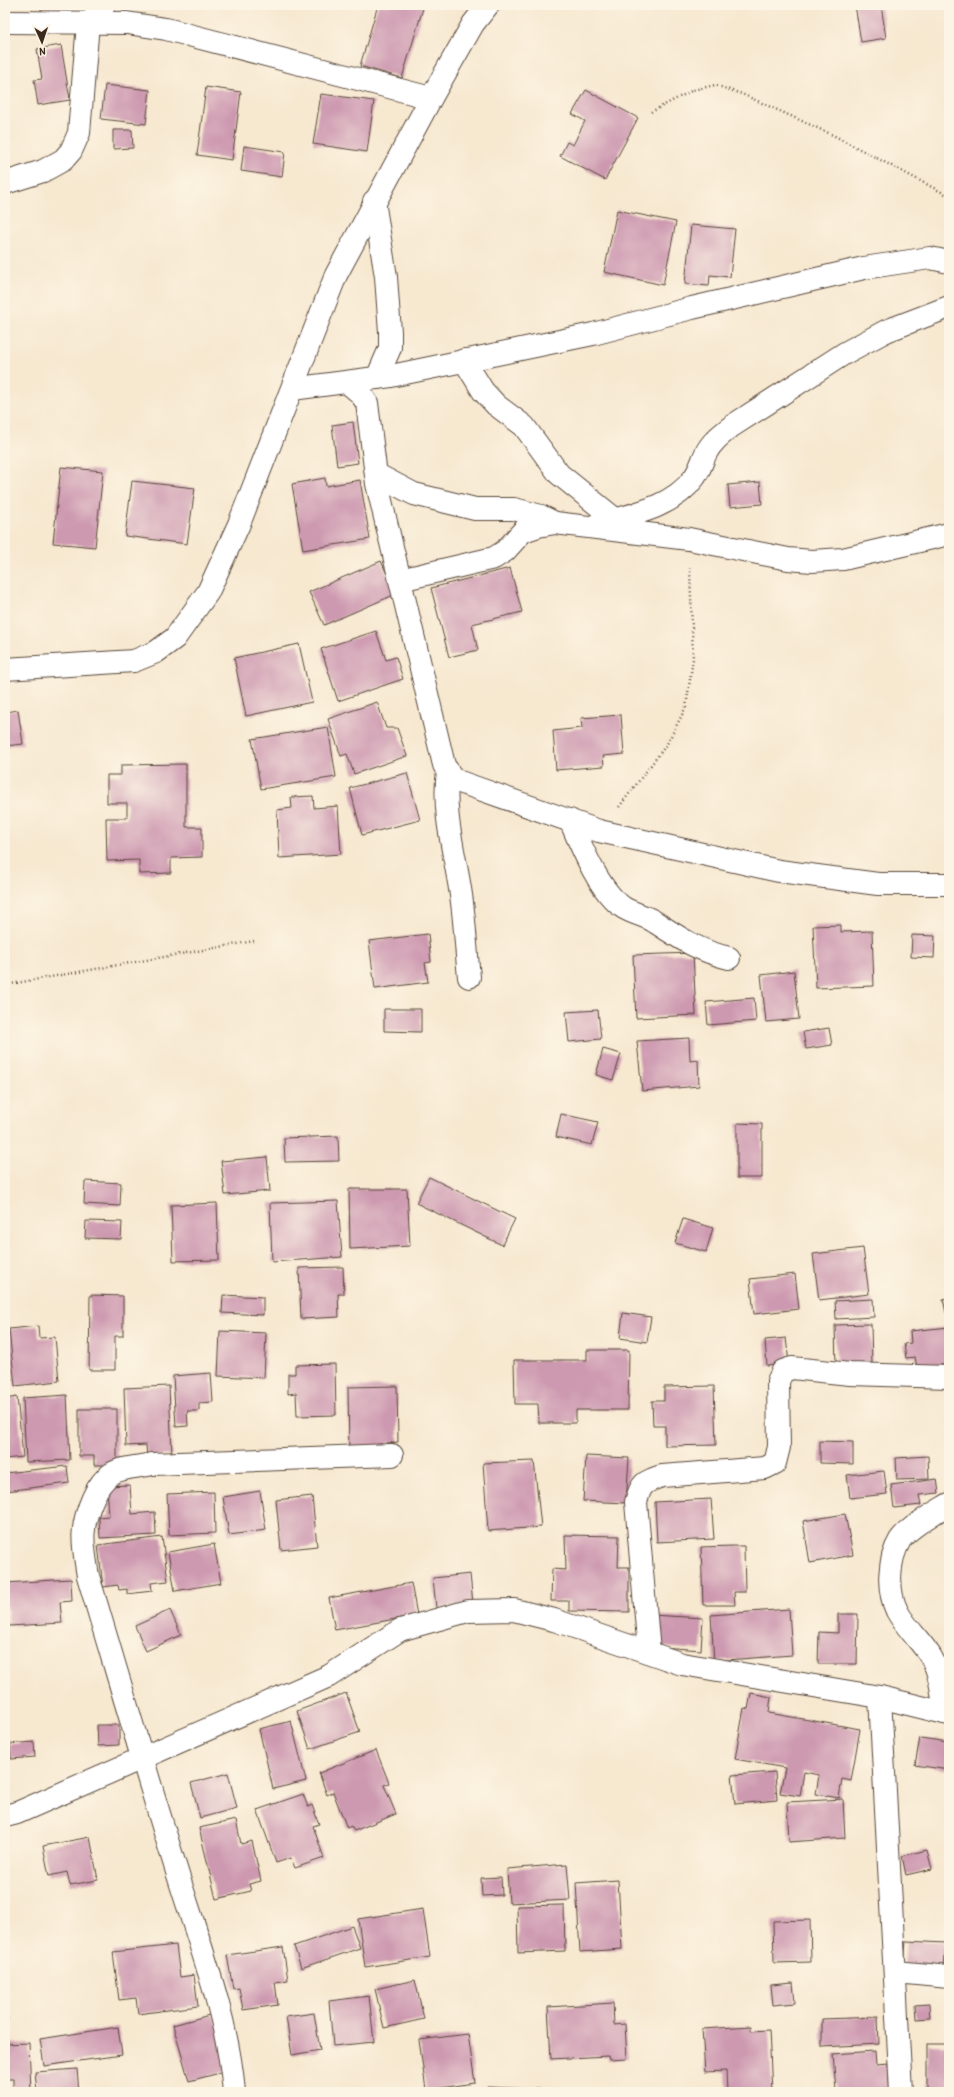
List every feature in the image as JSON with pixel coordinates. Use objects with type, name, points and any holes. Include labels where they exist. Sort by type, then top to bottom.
[{"type":"street","points":[[5,183],[43,171],[63,160],[71,151],[79,133],[88,23],[104,5]]},
{"type":"street","points":[[5,669],[134,661],[156,652],[175,638],[208,592],[239,524],[336,275],[374,201],[431,98],[473,24],[488,5]]},
{"type":"street","points":[[5,22],[127,23],[166,29],[431,98]]},
{"type":"street","points":[[374,201],[386,277],[390,332],[390,348],[377,378]]},
{"type":"street","points":[[292,389],[377,378],[593,334],[692,308],[864,268],[930,258],[949,262]]},
{"type":"street","points":[[587,528],[663,503],[680,492],[694,478],[707,452],[717,438],[845,353],[886,331],[949,307]]},
{"type":"street","points":[[464,360],[483,391],[496,405],[524,426],[559,474],[615,519]]},
{"type":"street","points":[[348,382],[360,393],[367,403],[376,474],[444,765],[457,781],[599,831],[779,871],[878,884],[949,884]]},
{"type":"street","points":[[376,474],[414,494],[474,508],[514,509],[541,516],[555,523],[688,539],[788,559],[812,561],[843,558],[949,534]]},
{"type":"street","points":[[400,580],[494,558],[505,551],[523,531],[538,526],[555,523]]},
{"type":"street","points":[[448,771],[445,790],[446,808],[462,901],[469,977]]},
{"type":"street","points":[[570,820],[593,871],[624,908],[654,921],[687,944],[701,950],[729,958]]},
{"type":"street","points":[[649,1652],[636,1502],[640,1487],[648,1481],[662,1476],[765,1468],[775,1463],[779,1447],[778,1381],[783,1370],[792,1368],[850,1374],[949,1377]]},
{"type":"street","points":[[234,2092],[233,2071],[216,1998],[88,1576],[85,1553],[84,1521],[99,1485],[112,1473],[152,1464],[392,1455]]},
{"type":"street","points":[[5,1816],[17,1813],[329,1676],[400,1630],[468,1611],[514,1610],[554,1620],[682,1664],[880,1697],[947,1714],[943,1689],[932,1658],[897,1610],[890,1587],[891,1566],[900,1540],[922,1521],[949,1504]]},
{"type":"street","points":[[880,1697],[902,2092]]},
{"type":"street","points":[[896,1972],[949,1977]]},
{"type":"path","points":[[651,112],[693,90],[715,85],[742,94],[833,135],[949,196]]},
{"type":"path","points":[[599,831],[667,744],[686,707],[693,659],[688,539]]},
{"type":"path","points":[[5,985],[254,941]]},
{"type":"building","points":[[378,5],[424,5],[402,78],[360,66]]},
{"type":"building","points":[[855,5],[881,5],[886,38],[861,42]]},
{"type":"building","points":[[61,45],[70,100],[38,105],[34,80],[42,79],[37,49]]},
{"type":"building","points":[[105,85],[150,90],[146,124],[101,119]]},
{"type":"building","points":[[206,87],[241,92],[232,160],[197,155]]},
{"type":"building","points":[[586,90],[638,118],[605,180],[560,156],[567,142],[573,145],[585,121],[572,114]]},
{"type":"building","points":[[321,94],[374,101],[367,152],[313,144]]},
{"type":"building","points":[[113,130],[132,130],[133,148],[113,149]]},
{"type":"building","points":[[244,146],[285,152],[282,177],[241,171]]},
{"type":"building","points":[[617,210],[676,222],[663,285],[604,272]]},
{"type":"building","points":[[691,225],[735,229],[730,277],[710,275],[709,286],[685,284]]},
{"type":"building","points":[[353,422],[358,463],[337,466],[332,425]]},
{"type":"building","points":[[61,467],[103,471],[95,547],[53,543]]},
{"type":"building","points":[[325,478],[326,486],[360,480],[370,539],[303,550],[292,484]]},
{"type":"building","points":[[132,481],[195,488],[187,544],[125,536]]},
{"type":"building","points":[[760,482],[762,504],[730,507],[728,485]]},
{"type":"building","points":[[381,561],[396,594],[324,625],[309,592]]},
{"type":"building","points":[[510,568],[522,612],[472,624],[478,650],[449,657],[431,588]]},
{"type":"building","points":[[376,631],[386,660],[396,657],[403,679],[338,701],[321,649]]},
{"type":"building","points":[[299,644],[312,702],[246,716],[234,658]]},
{"type":"building","points":[[377,702],[386,728],[397,728],[407,756],[354,774],[347,754],[341,756],[328,719]]},
{"type":"building","points":[[18,710],[23,744],[5,746],[5,712]]},
{"type":"building","points":[[621,715],[624,754],[603,756],[604,766],[556,770],[553,731],[582,728],[581,718]]},
{"type":"building","points":[[328,727],[336,777],[261,789],[252,739]]},
{"type":"building","points":[[186,764],[186,827],[202,827],[202,857],[171,858],[171,873],[139,874],[139,860],[107,861],[106,818],[127,818],[127,803],[107,803],[107,775],[121,775],[121,765]]},
{"type":"building","points":[[407,773],[420,820],[362,835],[350,788]]},
{"type":"building","points":[[313,796],[314,808],[338,806],[341,854],[279,858],[277,810],[292,808],[291,797]]},
{"type":"building","points":[[841,925],[841,932],[872,931],[874,986],[816,988],[813,926]]},
{"type":"building","points":[[428,934],[431,962],[425,963],[428,982],[375,989],[369,941]]},
{"type":"building","points":[[912,935],[935,936],[934,958],[911,957]]},
{"type":"building","points":[[693,953],[696,1015],[636,1018],[633,955]]},
{"type":"building","points":[[794,971],[799,1019],[766,1022],[761,975]]},
{"type":"building","points":[[754,998],[756,1021],[708,1025],[706,1002]]},
{"type":"building","points":[[384,1009],[421,1009],[421,1032],[384,1031]]},
{"type":"building","points":[[598,1010],[601,1039],[569,1042],[566,1012]]},
{"type":"building","points":[[829,1028],[832,1045],[806,1049],[803,1032]]},
{"type":"building","points":[[689,1038],[690,1061],[698,1060],[699,1086],[642,1091],[637,1041]]},
{"type":"building","points":[[603,1049],[621,1054],[613,1080],[596,1075]]},
{"type":"building","points":[[561,1114],[598,1122],[592,1145],[556,1137]]},
{"type":"building","points":[[737,1123],[762,1124],[762,1178],[737,1178]]},
{"type":"building","points":[[338,1136],[339,1161],[285,1162],[284,1138]]},
{"type":"building","points":[[267,1157],[270,1191],[225,1195],[221,1161]]},
{"type":"building","points":[[429,1177],[515,1219],[502,1245],[416,1203]]},
{"type":"building","points":[[85,1181],[121,1183],[120,1206],[84,1204]]},
{"type":"building","points":[[349,1189],[407,1189],[410,1246],[350,1249]]},
{"type":"building","points":[[338,1201],[342,1257],[272,1262],[270,1203]]},
{"type":"building","points":[[217,1203],[219,1260],[173,1261],[171,1205]]},
{"type":"building","points":[[683,1219],[713,1228],[706,1252],[675,1243]]},
{"type":"building","points":[[86,1221],[122,1222],[121,1239],[85,1238]]},
{"type":"building","points":[[863,1248],[869,1294],[819,1300],[813,1254]]},
{"type":"building","points":[[343,1267],[344,1294],[338,1294],[339,1317],[301,1319],[299,1268]]},
{"type":"building","points":[[795,1274],[799,1309],[754,1314],[750,1279]]},
{"type":"building","points":[[90,1295],[123,1296],[123,1336],[115,1336],[115,1370],[89,1370]]},
{"type":"building","points":[[223,1295],[263,1297],[263,1315],[222,1313]]},
{"type":"building","points":[[949,1297],[949,1312],[946,1313],[943,1299]]},
{"type":"building","points":[[873,1299],[874,1317],[836,1319],[835,1301]]},
{"type":"building","points":[[623,1313],[651,1317],[647,1342],[620,1338]]},
{"type":"building","points":[[871,1324],[872,1366],[836,1368],[835,1325]]},
{"type":"building","points":[[38,1326],[39,1338],[55,1337],[59,1381],[15,1386],[9,1329]]},
{"type":"building","points":[[949,1327],[949,1364],[917,1368],[915,1357],[906,1358],[904,1344],[911,1343],[910,1331]]},
{"type":"building","points":[[220,1331],[266,1333],[264,1378],[218,1376]]},
{"type":"building","points":[[786,1338],[789,1363],[767,1366],[765,1340]]},
{"type":"building","points":[[587,1350],[629,1350],[628,1410],[576,1410],[576,1423],[539,1423],[538,1404],[515,1404],[514,1360],[587,1360]]},
{"type":"building","points":[[335,1364],[336,1415],[297,1416],[296,1393],[288,1394],[288,1374],[295,1374],[295,1365]]},
{"type":"building","points":[[211,1373],[213,1402],[199,1403],[199,1411],[187,1411],[188,1426],[176,1427],[173,1376]]},
{"type":"building","points":[[169,1386],[172,1455],[147,1457],[146,1445],[126,1446],[124,1388]]},
{"type":"building","points":[[397,1386],[398,1442],[387,1443],[387,1452],[349,1452],[348,1387]]},
{"type":"building","points":[[714,1386],[716,1445],[665,1446],[665,1426],[653,1426],[652,1401],[664,1401],[664,1387]]},
{"type":"building","points":[[67,1395],[70,1460],[26,1462],[23,1398]]},
{"type":"building","points":[[17,1397],[23,1457],[5,1459],[5,1399]]},
{"type":"building","points":[[79,1409],[117,1409],[117,1465],[94,1465],[94,1456],[79,1456]]},
{"type":"building","points":[[820,1441],[853,1442],[853,1464],[820,1463]]},
{"type":"building","points":[[586,1456],[629,1458],[626,1503],[583,1501]]},
{"type":"building","points":[[928,1456],[929,1479],[897,1480],[896,1458]]},
{"type":"building","points":[[534,1461],[541,1527],[488,1531],[483,1463]]},
{"type":"building","points":[[67,1466],[69,1483],[6,1491],[5,1473]]},
{"type":"building","points":[[884,1471],[887,1494],[850,1498],[847,1475]]},
{"type":"building","points":[[937,1479],[939,1493],[919,1495],[921,1505],[894,1508],[891,1485]]},
{"type":"building","points":[[130,1485],[132,1514],[155,1512],[156,1535],[100,1538],[99,1517],[109,1516],[107,1486]]},
{"type":"building","points":[[260,1491],[266,1530],[229,1535],[223,1497]]},
{"type":"building","points":[[214,1492],[215,1533],[169,1535],[167,1494]]},
{"type":"building","points":[[312,1496],[317,1546],[281,1550],[276,1500]]},
{"type":"building","points":[[711,1499],[714,1539],[657,1542],[655,1502]]},
{"type":"building","points":[[845,1514],[853,1555],[810,1563],[803,1521]]},
{"type":"building","points":[[565,1535],[619,1536],[618,1567],[629,1567],[629,1612],[569,1611],[569,1601],[551,1601],[552,1569],[566,1570]]},
{"type":"building","points":[[162,1537],[168,1581],[151,1583],[152,1591],[127,1594],[127,1589],[119,1590],[118,1585],[103,1587],[98,1545]]},
{"type":"building","points":[[214,1544],[221,1583],[175,1591],[168,1552]]},
{"type":"building","points":[[744,1546],[745,1592],[734,1592],[735,1605],[703,1605],[701,1547]]},
{"type":"building","points":[[470,1574],[473,1604],[436,1608],[433,1578]]},
{"type":"building","points":[[71,1579],[72,1601],[60,1602],[62,1623],[9,1626],[7,1605],[5,1606],[5,1583]]},
{"type":"building","points":[[411,1583],[417,1615],[335,1630],[329,1598]]},
{"type":"building","points":[[789,1609],[792,1655],[714,1661],[711,1615]]},
{"type":"building","points":[[170,1610],[181,1635],[146,1651],[135,1626]]},
{"type":"building","points":[[838,1614],[858,1614],[857,1664],[818,1664],[819,1632],[838,1633]]},
{"type":"building","points":[[651,1615],[703,1618],[701,1650],[649,1646]]},
{"type":"building","points":[[346,1693],[360,1732],[310,1749],[297,1711]]},
{"type":"building","points":[[751,1693],[771,1697],[769,1713],[860,1729],[851,1781],[842,1779],[839,1798],[816,1794],[819,1775],[804,1772],[800,1796],[780,1793],[785,1768],[735,1759],[744,1708],[748,1709]]},
{"type":"building","points":[[291,1721],[306,1781],[273,1789],[259,1729]]},
{"type":"building","points":[[97,1725],[119,1725],[119,1745],[98,1746]]},
{"type":"building","points":[[920,1738],[949,1742],[949,1770],[915,1765]]},
{"type":"building","points":[[34,1742],[35,1757],[11,1759],[10,1744]]},
{"type":"building","points":[[376,1750],[389,1783],[384,1785],[396,1814],[354,1831],[351,1826],[347,1828],[333,1792],[327,1795],[319,1773]]},
{"type":"building","points":[[775,1772],[777,1800],[735,1804],[732,1775]]},
{"type":"building","points":[[228,1773],[237,1808],[200,1818],[191,1783]]},
{"type":"building","points":[[303,1794],[308,1807],[312,1805],[319,1824],[313,1826],[324,1858],[295,1868],[291,1858],[276,1863],[257,1810]]},
{"type":"building","points":[[843,1799],[845,1838],[789,1842],[787,1802]]},
{"type":"building","points":[[236,1820],[241,1844],[252,1841],[261,1881],[249,1884],[251,1891],[216,1899],[199,1828]]},
{"type":"building","points":[[90,1837],[98,1880],[70,1885],[67,1872],[49,1876],[43,1846]]},
{"type":"building","points":[[927,1850],[932,1869],[906,1875],[902,1856]]},
{"type":"building","points":[[567,1864],[570,1900],[509,1903],[507,1869]]},
{"type":"building","points":[[501,1877],[502,1895],[482,1896],[481,1878]]},
{"type":"building","points":[[618,1880],[622,1949],[580,1952],[576,1883]]},
{"type":"building","points":[[564,1905],[565,1951],[518,1953],[517,1906]]},
{"type":"building","points":[[423,1909],[430,1957],[365,1967],[358,1919]]},
{"type":"building","points":[[810,1920],[811,1962],[774,1963],[773,1921]]},
{"type":"building","points":[[352,1926],[360,1948],[301,1968],[294,1946]]},
{"type":"building","points":[[906,1941],[946,1943],[944,1968],[904,1965]]},
{"type":"building","points":[[176,1945],[180,1977],[194,1975],[198,2006],[138,2014],[136,1998],[119,2000],[113,1952]]},
{"type":"building","points":[[283,1947],[288,1980],[275,1982],[278,2005],[243,2010],[239,1988],[233,1989],[227,1955]]},
{"type":"building","points":[[415,1980],[424,2019],[384,2028],[375,1989]]},
{"type":"building","points":[[793,1983],[795,2003],[773,2005],[771,1985]]},
{"type":"building","points":[[5,1995],[8,2021],[5,2021]]},
{"type":"building","points":[[369,1996],[374,2042],[333,2046],[329,2001]]},
{"type":"building","points":[[613,2003],[614,2025],[625,2024],[627,2059],[609,2060],[608,2056],[551,2059],[548,2007]]},
{"type":"building","points":[[929,2004],[930,2018],[916,2019],[915,2005]]},
{"type":"building","points":[[314,2013],[320,2050],[292,2055],[286,2017]]},
{"type":"building","points":[[213,2014],[235,2069],[189,2081],[173,2025]]},
{"type":"building","points":[[878,2017],[879,2044],[822,2047],[822,2019]]},
{"type":"building","points":[[751,2026],[751,2031],[769,2030],[772,2092],[727,2092],[726,2071],[705,2072],[702,2029]]},
{"type":"building","points":[[118,2027],[122,2055],[44,2066],[40,2039]]},
{"type":"building","points":[[468,2034],[475,2083],[426,2090],[419,2040]]},
{"type":"building","points":[[29,2043],[31,2092],[6,2092],[13,2090],[13,2079],[6,2079],[5,2044]]},
{"type":"building","points":[[927,2044],[949,2044],[949,2092],[927,2092]]},
{"type":"building","points":[[875,2051],[876,2065],[888,2064],[890,2092],[836,2092],[833,2054]]},
{"type":"building","points":[[77,2069],[79,2092],[37,2092],[35,2072]]},
{"type":"building","points":[[486,2087],[540,2089],[540,2092],[486,2092]]},
{"type":"building","points":[[206,2090],[206,2092],[190,2092],[190,2091]]}]
